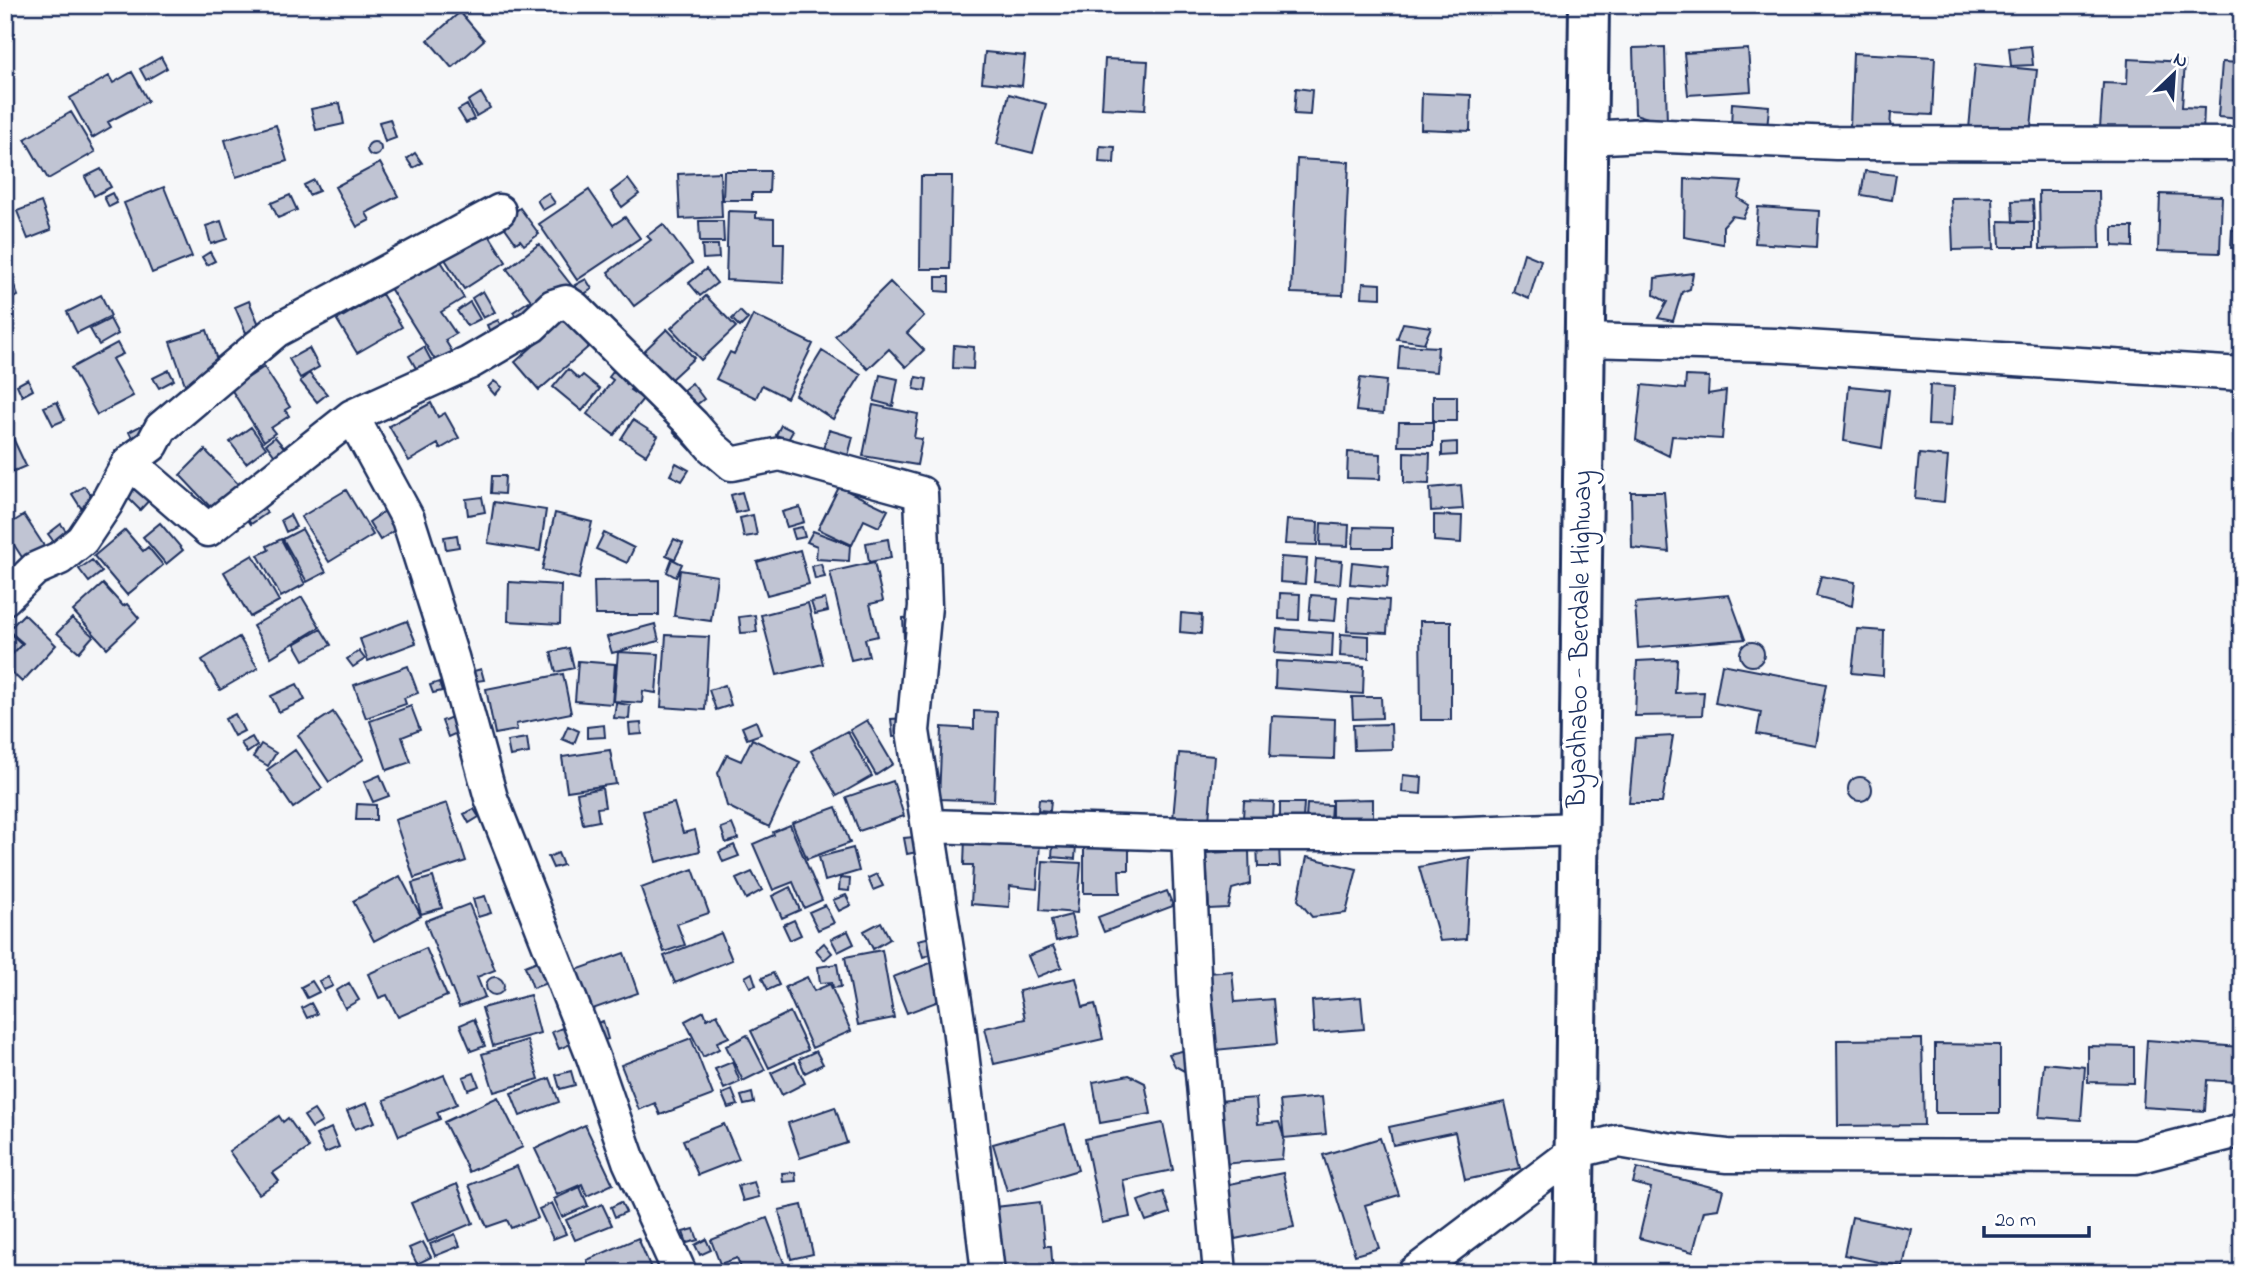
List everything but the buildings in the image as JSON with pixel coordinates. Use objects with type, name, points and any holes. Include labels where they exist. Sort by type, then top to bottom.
[{"type":"main road","name":"Byadhabo - Berdale Highway","points":[[1573,1273],[1589,5]]},
{"type":"street","points":[[1587,138],[1643,135],[1836,143],[2242,144]]},
{"type":"street","points":[[5,598],[35,569],[60,558],[82,540],[129,462],[152,445],[161,428],[276,331],[499,211]]},
{"type":"street","points":[[129,462],[208,530],[352,416],[468,363],[532,326],[553,306],[566,302],[732,464],[780,454],[920,493],[925,606],[913,731],[958,1027],[988,1273]]},
{"type":"street","points":[[1585,340],[1774,345],[2242,374]]},
{"type":"street","points":[[352,416],[408,519],[452,657],[491,798],[593,1057],[629,1161],[680,1273]]},
{"type":"street","points":[[928,826],[1188,834],[1443,834],[1578,829]]},
{"type":"street","points":[[1188,834],[1195,995],[1220,1273]]},
{"type":"street","points":[[1414,1273],[1574,1152],[1619,1141],[1727,1156],[2136,1157],[2242,1130]]}]
